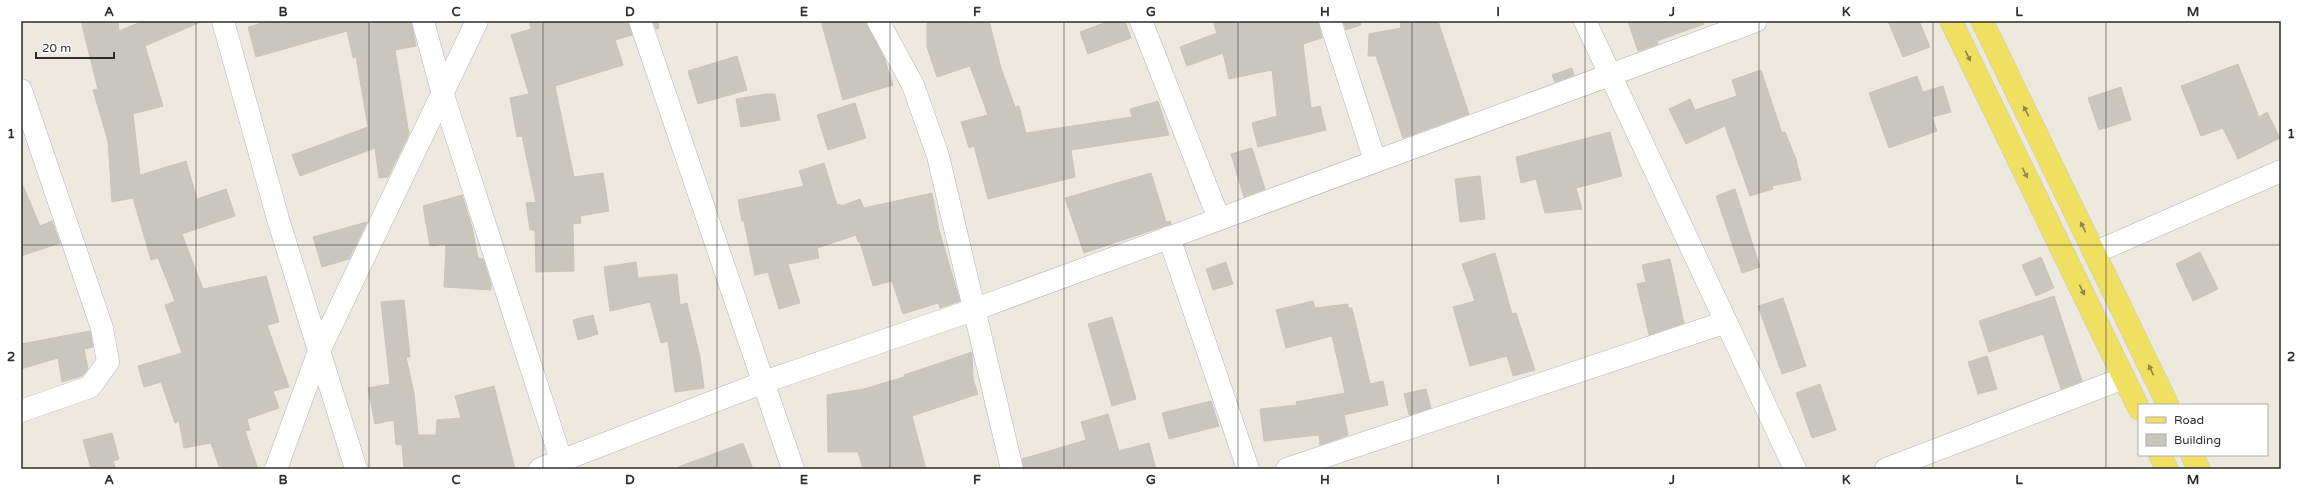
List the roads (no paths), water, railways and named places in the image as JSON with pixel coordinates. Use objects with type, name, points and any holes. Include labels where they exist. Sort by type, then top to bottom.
[{"type":"main road","points":[[1951,21],[2138,407]]},
{"type":"main road","points":[[1982,21],[2096,252],[2168,404]]},
{"type":"main road","points":[[2160,456],[2167,469]]},
{"type":"main road","points":[[2192,456],[2199,469]]},
{"type":"street","points":[[223,21],[278,219],[356,469]]},
{"type":"street","points":[[423,21],[443,95],[563,465]]},
{"type":"street","points":[[276,469],[319,351],[443,95],[477,21]]},
{"type":"street","points":[[640,21],[793,469]]},
{"type":"street","points":[[878,21],[913,85],[938,156],[973,310],[1012,469]]},
{"type":"street","points":[[1141,21],[1219,219]]},
{"type":"street","points":[[1330,21],[1375,161]]},
{"type":"street","points":[[1585,21],[1795,469]]},
{"type":"street","points":[[540,469],[563,465],[764,382],[973,310],[1756,21]]},
{"type":"street","points":[[21,90],[102,328],[108,362],[90,387],[21,411]]},
{"type":"street","points":[[2096,252],[2281,171]]},
{"type":"street","points":[[1169,237],[1248,469]]},
{"type":"street","points":[[1287,469],[1726,322]]},
{"type":"street","points":[[1886,469],[2124,378]]}]
